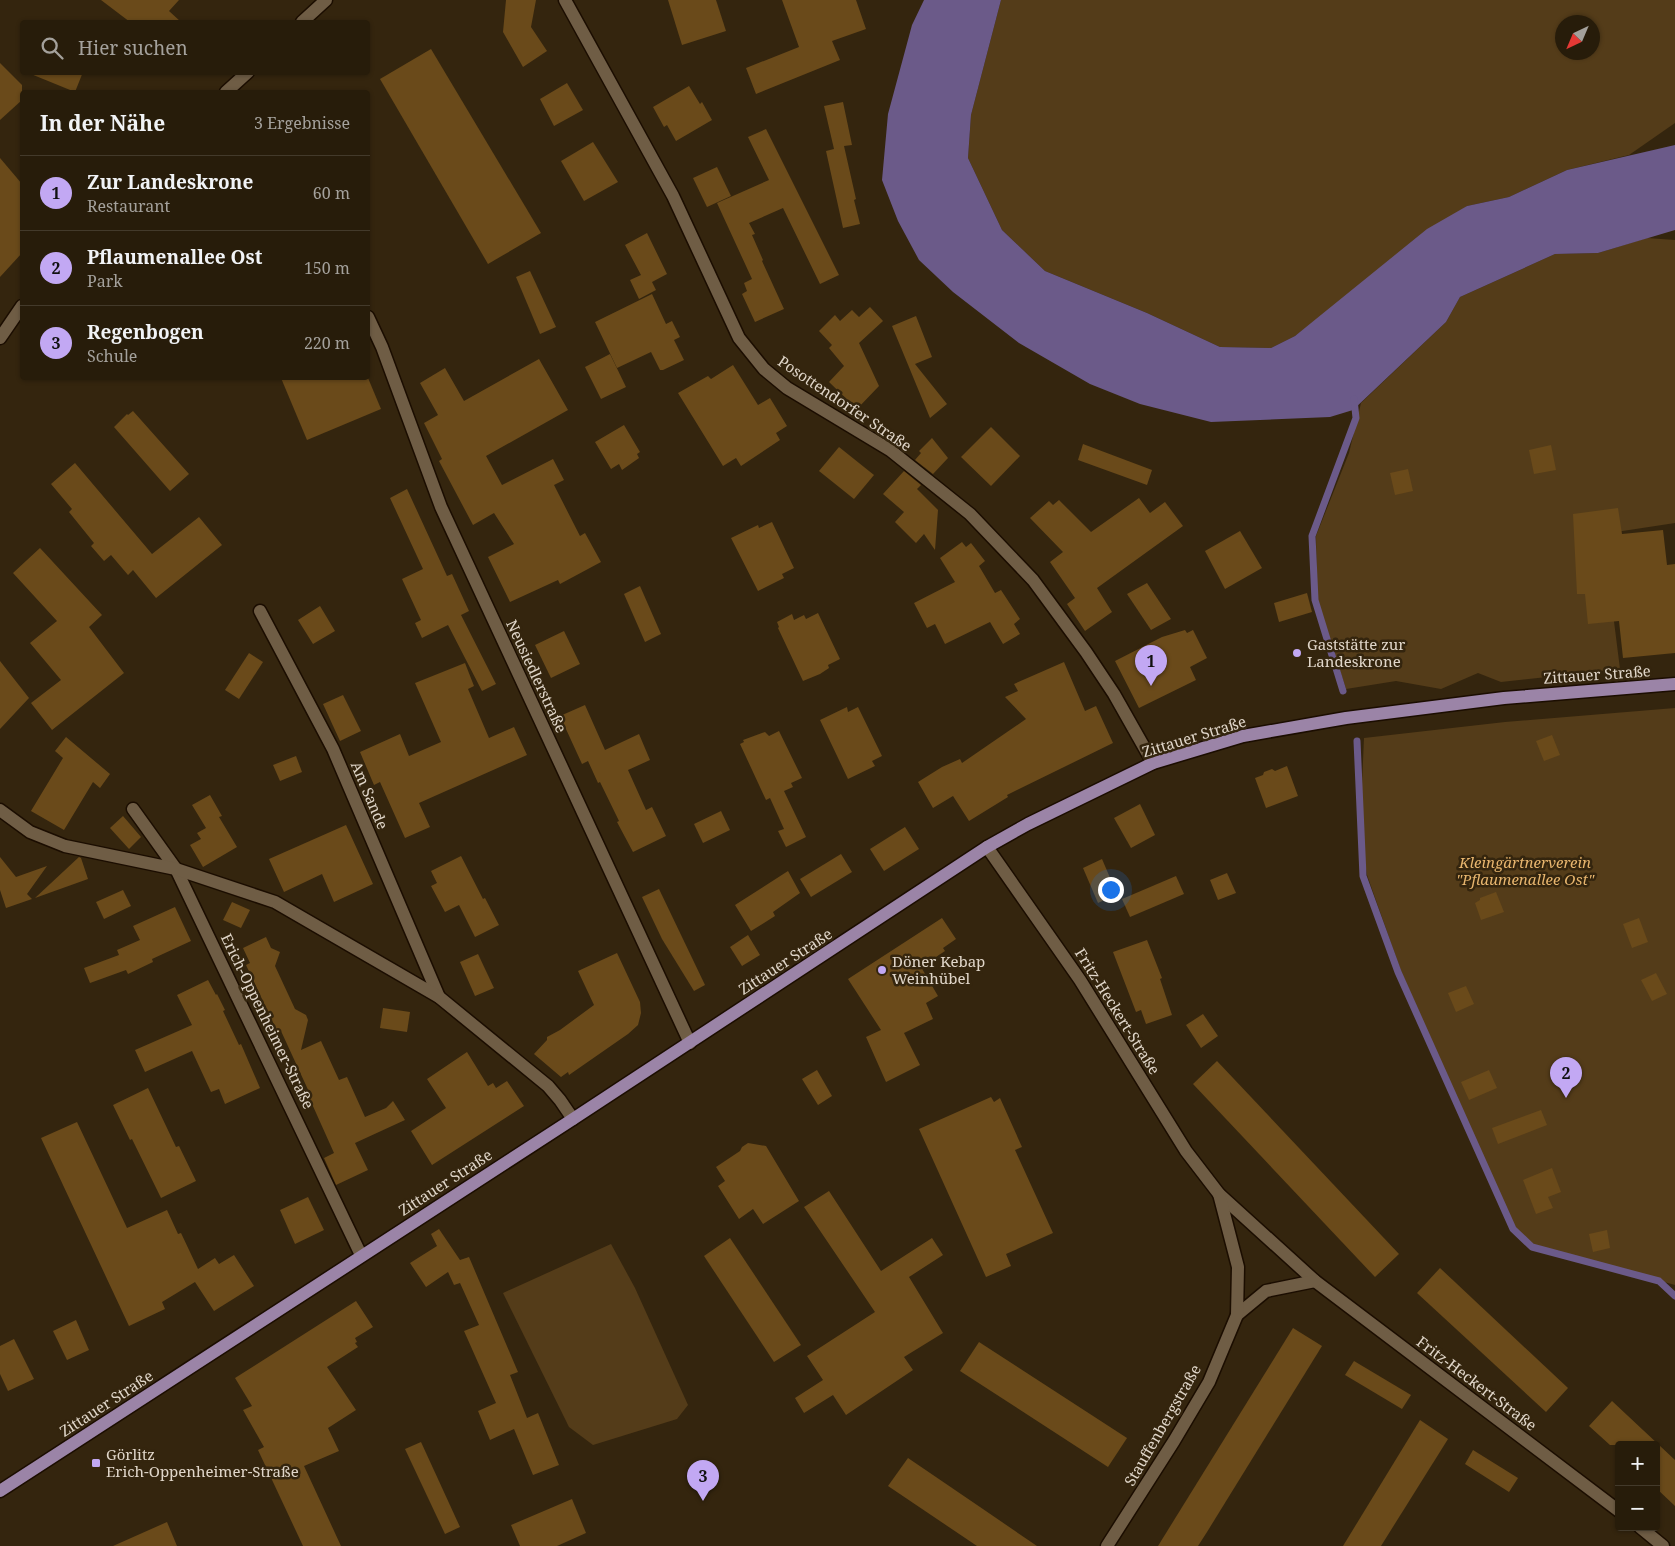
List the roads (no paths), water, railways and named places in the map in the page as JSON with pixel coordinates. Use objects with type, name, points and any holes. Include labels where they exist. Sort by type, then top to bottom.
[{"type":"main road","name":"Zittauer Straße","points":[[0,1491],[988,847],[1028,824],[1152,763],[1235,738],[1333,720],[1504,698],[1675,684]]},
{"type":"street","points":[[304,20],[326,0]]},
{"type":"street","name":"Posottendorfer Straße","points":[[566,0],[673,196],[739,338],[764,369],[786,388],[890,450],[970,514],[1033,580],[1086,652],[1114,694],[1152,763]]},
{"type":"street","points":[[228,90],[245,75]]},
{"type":"street","points":[[0,338],[20,309]]},
{"type":"street","name":"Neusiedlerstraße","points":[[370,321],[382,347],[440,507],[690,1043]]},
{"type":"street","name":"Am Sande","points":[[260,611],[333,749],[439,997]]},
{"type":"street","name":"Erich-Oppenheimer-Straße","points":[[133,809],[176,869],[361,1255]]},
{"type":"street","name":"Am Sande","points":[[0,810],[30,832],[65,846],[176,869],[275,902],[439,997],[548,1086],[573,1119]]},
{"type":"street","name":"Fritz-Heckert-Straße","points":[[988,847],[1080,980],[1186,1151],[1219,1194],[1315,1281],[1615,1508]]},
{"type":"street","name":"Fritz-Heckert-Straße","points":[[1219,1194],[1238,1268],[1236,1315]]},
{"type":"street","points":[[1236,1315],[1266,1291],[1315,1281]]},
{"type":"street","name":"Stauffenbergstraße","points":[[1107,1546],[1209,1382],[1236,1315]]},
{"type":"street","points":[[1645,1531],[1663,1546]]},
{"type":"waterway","points":[[1343,691],[1315,600],[1312,536],[1356,418],[1354,399]]},
{"type":"waterway","points":[[1357,741],[1363,876],[1398,972],[1513,1229],[1532,1247],[1659,1281],[1675,1296]]},
{"type":"place","name":"Gaststätte zur Landeskrone","points":[[1297,653]]},
{"type":"place","name":"Zur Landeskrone","points":[[1151,686]]},
{"type":"place","name":"Döner Kebap Weinhübel","points":[[882,970]]},
{"type":"place","name":"Pflaumenallee Ost","points":[[1566,1098]]},
{"type":"place","name":"Görlitz Erich-Oppenheimer-Straße","points":[[96,1463]]},
{"type":"place","name":"Regenbogen","points":[[703,1501]]},
{"type":"park label","name":"Kleingärtnerverein \"Pflaumenallee Ost\"","points":[[1525,870]]}]
